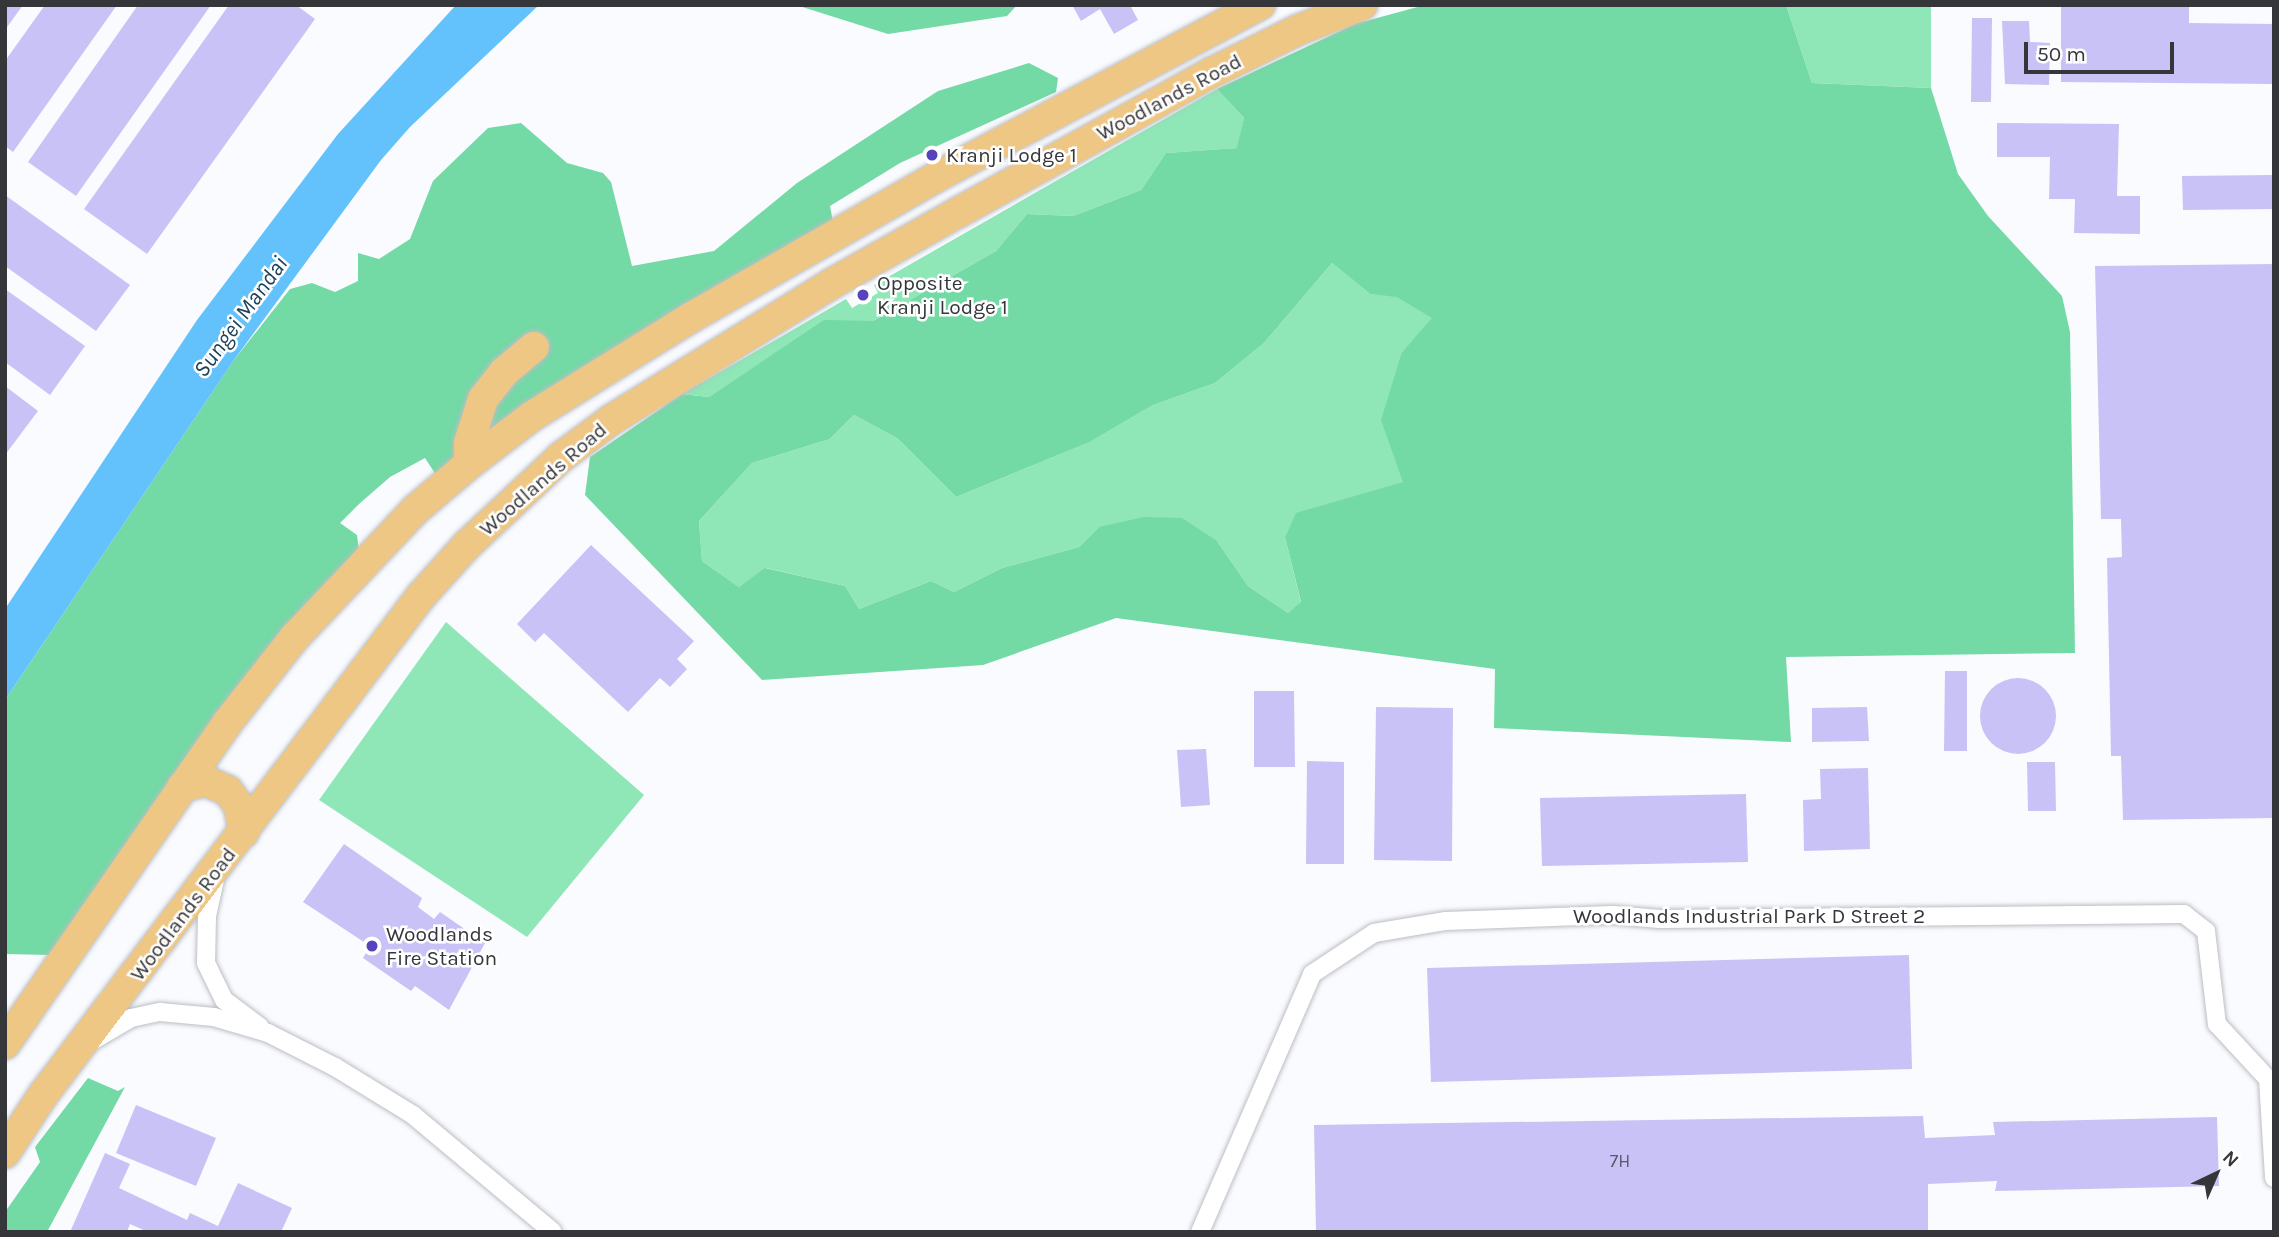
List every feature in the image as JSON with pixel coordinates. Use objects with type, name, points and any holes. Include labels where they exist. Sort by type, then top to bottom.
[{"type":"main road","name":"Woodlands Road","points":[[5,1044],[182,787],[295,638],[415,510],[469,464],[532,416],[690,318],[950,169],[1260,5]]},
{"type":"main road","name":"Woodlands Road","points":[[5,1153],[80,1048],[421,597],[467,545],[561,457],[611,420],[831,284],[983,198],[1211,73],[1297,30],[1362,5]]},
{"type":"main road","points":[[469,464],[469,443],[483,399],[504,372],[534,346]]},
{"type":"main road","points":[[182,787],[206,781],[228,791],[239,806],[244,833]]},
{"type":"street","points":[[218,867],[207,916],[206,963],[224,1000],[268,1033]]},
{"type":"street","name":"Woodlands Industrial Park D Street 2","points":[[1200,1232],[1312,974],[1374,933],[1446,921],[1586,915],[1660,919],[2184,914],[2206,931],[2217,1024],[2269,1079],[2274,1178]]},
{"type":"street","points":[[80,1048],[131,1018],[160,1012],[214,1017],[268,1033],[326,1062],[413,1115],[553,1232]]},
{"type":"green space","points":[[796,5],[1017,5],[1007,16],[888,34]]},
{"type":"green space","points":[[1425,5],[1786,5],[1812,83],[1931,88],[1958,174],[1988,216],[2062,296],[2070,332],[2075,653],[1786,657],[1791,742],[1494,728],[1495,669],[1116,618],[983,665],[762,680],[585,495],[590,457],[682,394],[709,397],[824,320],[873,321],[996,251],[1027,214],[1073,216],[1141,190],[1166,153],[1237,148],[1244,118],[1217,89],[1355,24]],"holes":[[[1332,263],[1370,294],[1397,297],[1432,318],[1402,352],[1381,420],[1403,482],[1296,513],[1285,537],[1301,602],[1288,613],[1248,586],[1217,541],[1182,518],[1144,517],[1099,527],[1079,547],[1002,568],[954,592],[931,581],[859,609],[845,586],[765,568],[739,587],[702,561],[699,521],[752,463],[830,439],[854,415],[897,438],[956,497],[1090,442],[1153,405],[1215,383],[1264,343]]]},
{"type":"green space","points":[[1786,5],[1931,5],[1931,88],[1812,83]]},
{"type":"green space","points":[[1029,63],[1058,78],[1056,92],[900,163],[830,206],[833,222],[440,481],[425,458],[390,477],[340,523],[357,535],[359,552],[51,955],[5,954],[5,700],[234,360],[290,289],[312,283],[335,292],[358,281],[358,253],[379,259],[410,239],[433,181],[488,128],[521,123],[567,163],[603,173],[611,182],[632,266],[714,251],[797,183],[938,91]]},
{"type":"green space","points":[[1217,89],[1244,118],[1238,148],[1166,153],[1141,190],[1073,216],[1027,214],[996,251],[873,321],[824,321],[709,397],[682,394],[846,299],[852,308],[878,293],[874,285]]},
{"type":"green space","points":[[1332,263],[1370,294],[1397,296],[1433,318],[1402,352],[1404,482],[1296,514],[1285,537],[1301,603],[1288,613],[1248,586],[1217,541],[1099,527],[1079,547],[1002,568],[954,592],[931,581],[859,609],[845,586],[766,568],[739,587],[702,561],[699,521],[752,463],[830,439],[854,415],[897,438],[956,497],[1090,442],[1153,405],[1215,383],[1264,343]]},
{"type":"green space","points":[[446,622],[644,795],[527,937],[319,800]]},
{"type":"green space","points":[[88,1078],[118,1091],[125,1087],[47,1232],[5,1232],[5,1212],[40,1162],[35,1147]]},
{"type":"water","name":"Sungei Mandai","points":[[456,5],[539,5],[410,127],[381,160],[234,360],[5,700],[5,609],[197,320],[338,134]]},
{"type":"building","points":[[5,5],[23,5],[5,30]]},
{"type":"building","points":[[45,5],[117,5],[13,152],[5,146],[5,61]]},
{"type":"building","points":[[138,5],[211,5],[76,196],[28,162]]},
{"type":"building","points":[[229,5],[296,5],[315,19],[147,254],[84,209]]},
{"type":"building","points":[[1072,5],[1130,5],[1138,20],[1114,34],[1100,9],[1081,21]]},
{"type":"building","points":[[2061,5],[2189,5],[2189,23],[2274,24],[2274,84],[2061,82]]},
{"type":"building","points":[[1972,18],[1992,18],[1991,102],[1971,102]]},
{"type":"building","points":[[2002,21],[2029,21],[2030,42],[2050,43],[2049,85],[2005,84]]},
{"type":"building","points":[[1997,123],[2119,124],[2117,196],[2140,196],[2140,234],[2074,233],[2075,199],[2049,199],[2050,157],[1997,157]]},
{"type":"building","points":[[2274,175],[2274,209],[2183,210],[2182,176]]},
{"type":"building","points":[[5,195],[130,285],[96,331],[5,266]]},
{"type":"building","points":[[2274,264],[2274,818],[2123,820],[2121,756],[2111,756],[2107,558],[2122,557],[2121,519],[2101,519],[2095,266]]},
{"type":"building","points":[[5,289],[85,346],[50,395],[5,362]]},
{"type":"building","points":[[5,386],[38,411],[5,455]]},
{"type":"building","points":[[591,545],[694,641],[677,659],[687,669],[670,687],[660,678],[628,712],[544,633],[535,642],[517,624]]},
{"type":"building","points":[[1945,671],[1967,671],[1967,751],[1944,751]]},
{"type":"building","points":[[2018,678],[2033,681],[2045,689],[2053,701],[2056,716],[2053,731],[2045,743],[2033,751],[2018,754],[2003,751],[1991,743],[1983,731],[1980,716],[1983,701],[1991,689],[2003,681]]},
{"type":"building","points":[[1254,691],[1294,691],[1295,767],[1254,767]]},
{"type":"building","points":[[1376,707],[1453,708],[1452,861],[1374,860]]},
{"type":"building","points":[[1867,707],[1869,741],[1812,742],[1812,708]]},
{"type":"building","points":[[1206,749],[1210,805],[1181,807],[1177,750]]},
{"type":"building","points":[[1307,761],[1344,762],[1344,864],[1306,864]]},
{"type":"building","points":[[2027,762],[2055,762],[2056,811],[2028,811]]},
{"type":"building","points":[[1868,768],[1870,849],[1804,851],[1803,800],[1821,799],[1820,769]]},
{"type":"building","points":[[1746,794],[1748,862],[1542,866],[1540,798]]},
{"type":"building","points":[[344,844],[422,898],[418,907],[434,919],[440,912],[485,943],[449,1010],[415,986],[411,991],[363,958],[370,946],[303,902]]},
{"type":"building","points":[[1909,955],[1912,1069],[1431,1082],[1427,968]]},
{"type":"building","points":[[136,1105],[216,1138],[196,1186],[116,1153]]},
{"type":"building","points":[[1923,1116],[1925,1138],[1995,1135],[1993,1122],[2217,1117],[2219,1186],[1995,1191],[1997,1181],[1928,1184],[1928,1232],[1316,1232],[1314,1125]]},
{"type":"building","points":[[105,1153],[130,1164],[119,1188],[187,1220],[190,1213],[218,1226],[238,1183],[292,1208],[281,1232],[148,1232],[130,1224],[127,1232],[70,1232]]},
{"type":"place","name":"Kranji Lodge 1","points":[[932,155]]},
{"type":"place","name":"Opposite Kranji Lodge 1","points":[[863,295]]},
{"type":"place","name":"Woodlands Fire Station","points":[[372,946]]}]
